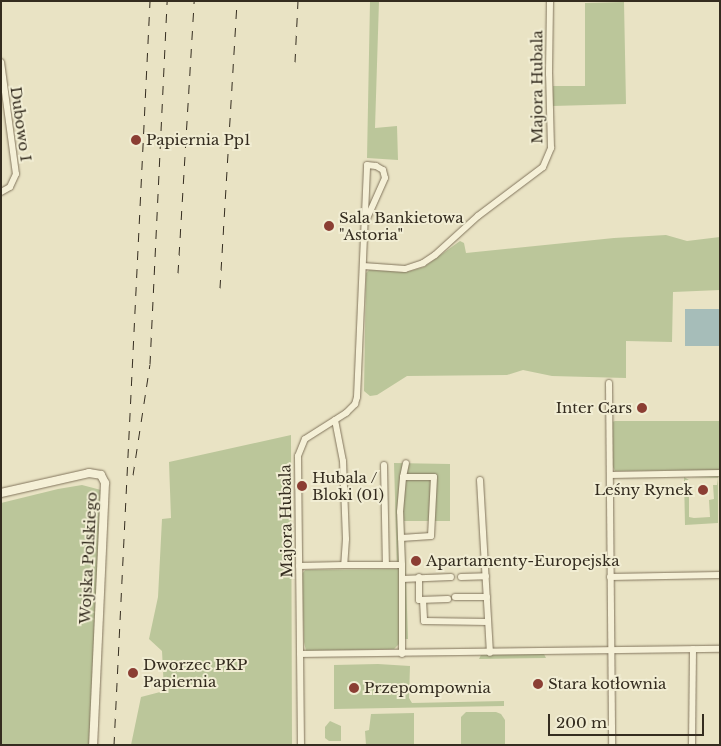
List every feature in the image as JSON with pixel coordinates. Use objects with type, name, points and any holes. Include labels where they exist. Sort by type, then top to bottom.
[{"type":"street","name":"Majora Hubala","points":[[364,266],[405,269],[423,263],[435,255],[478,216],[543,167],[551,148],[550,1]]},
{"type":"street","name":"Dubowo I","points":[[1,62],[16,174],[10,187],[1,192]]},
{"type":"street","name":"Majora Hubala","points":[[301,745],[299,450],[310,435],[351,409],[357,397],[367,164],[383,170],[385,178],[365,223]]},
{"type":"street","points":[[608,383],[612,745]]},
{"type":"street","points":[[335,420],[343,461],[346,539],[344,565]]},
{"type":"street","points":[[402,654],[401,538],[403,477],[406,463]]},
{"type":"street","points":[[384,465],[386,565]]},
{"type":"street","name":"Wojska Polskiego","points":[[1,493],[89,472],[101,475],[105,483],[93,745]]},
{"type":"street","points":[[610,474],[720,473]]},
{"type":"street","points":[[401,538],[429,537],[433,531],[434,477],[403,477]]},
{"type":"street","points":[[480,480],[490,653]]},
{"type":"street","points":[[299,566],[402,565]]},
{"type":"street","points":[[610,577],[720,575]]},
{"type":"street","points":[[461,577],[486,576]]},
{"type":"street","points":[[419,577],[419,600],[448,599]]},
{"type":"street","points":[[402,579],[451,577]]},
{"type":"street","points":[[455,598],[487,597]]},
{"type":"street","points":[[423,600],[424,622],[488,622]]},
{"type":"street","points":[[300,654],[720,649]]},
{"type":"street","points":[[692,745],[693,650]]},
{"type":"green space","points":[[370,1],[379,1],[375,128],[397,126],[398,160],[367,158]]},
{"type":"green space","points":[[624,2],[626,104],[552,106],[553,86],[585,86],[585,3]]},
{"type":"green space","points":[[666,235],[687,241],[720,237],[720,290],[673,292],[672,342],[626,341],[626,378],[552,376],[523,370],[507,375],[407,376],[377,395],[370,396],[364,391],[366,273],[369,270],[407,272],[424,267],[460,241],[464,243],[466,253],[614,238]]},
{"type":"green space","points":[[720,421],[720,470],[615,471],[613,467],[612,422]]},
{"type":"green space","points":[[291,435],[292,745],[131,745],[141,697],[164,691],[162,651],[149,639],[158,597],[162,519],[171,518],[169,462]]},
{"type":"green space","points":[[394,463],[450,464],[450,521],[404,521],[408,639],[399,639],[399,644],[394,649],[306,651],[304,642],[302,574],[305,570],[397,569]]},
{"type":"green space","points":[[718,476],[718,478],[692,477]]},
{"type":"green space","points":[[684,477],[689,480],[685,480],[685,496],[689,496],[689,517],[694,518],[710,517],[709,500],[714,499],[713,485],[717,485],[718,478],[718,523],[685,525]]},
{"type":"green space","points":[[82,485],[101,490],[89,745],[1,745],[1,503]]},
{"type":"green space","points":[[544,654],[546,658],[479,659],[481,655]]},
{"type":"green space","points":[[378,664],[410,666],[409,698],[412,703],[504,701],[504,706],[334,709],[334,665]]},
{"type":"green space","points":[[466,712],[496,712],[501,714],[505,720],[505,745],[461,745],[461,717]]},
{"type":"green space","points":[[414,713],[414,745],[366,745],[365,731],[369,730],[371,714]]},
{"type":"green space","points":[[330,721],[341,726],[341,741],[329,741],[325,738],[325,727]]},
{"type":"water","points":[[685,309],[720,309],[720,346],[685,346]]},
{"type":"railway","points":[[114,745],[150,1]]},
{"type":"railway","points":[[133,475],[150,364],[167,1]]},
{"type":"railway","points":[[178,273],[194,1]]},
{"type":"railway","points":[[220,288],[237,1]]},
{"type":"railway","points":[[295,62],[298,1]]},
{"type":"place","name":"Papiernia Pp1","points":[[136,140]]},
{"type":"place","name":"Sala Bankietowa \"Astoria\"","points":[[329,226]]},
{"type":"place","name":"Inter Cars","points":[[642,408]]},
{"type":"place","name":"Hubala / Bloki (01)","points":[[302,486]]},
{"type":"place","name":"Leśny Rynek","points":[[703,490]]},
{"type":"place","name":"Apartamenty-Europejska","points":[[416,561]]},
{"type":"place","name":"Dworzec PKP Papiernia","points":[[133,673]]},
{"type":"place","name":"Stara kotłownia","points":[[538,684]]},
{"type":"place","name":"Przepompownia","points":[[354,688]]}]
